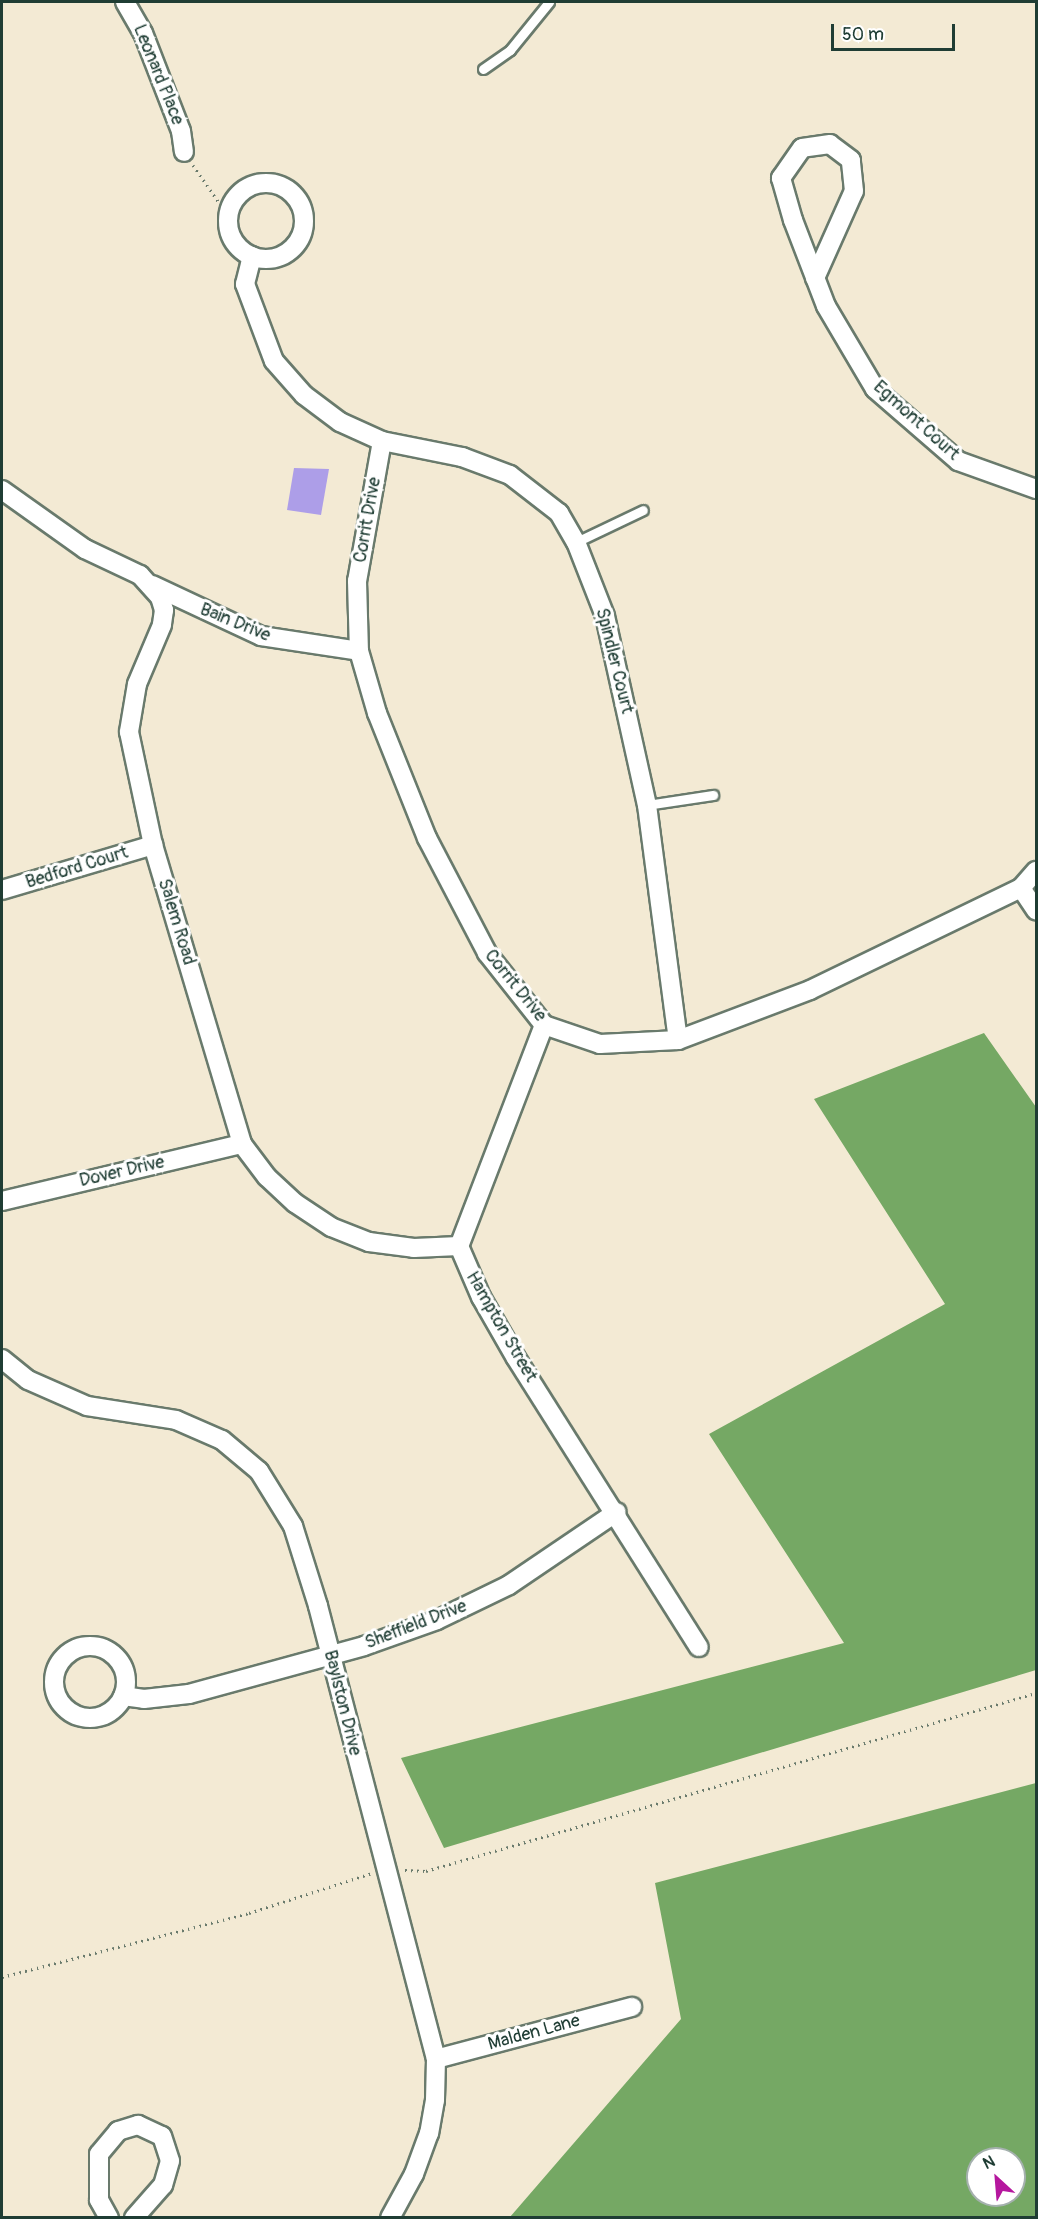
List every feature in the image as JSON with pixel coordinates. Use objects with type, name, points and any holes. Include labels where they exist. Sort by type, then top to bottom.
[{"type":"street","name":"Leonard Place","points":[[125,2],[143,33],[181,131],[184,152]]},
{"type":"street","name":"Egmont Court","points":[[815,278],[854,191],[851,160],[830,144],[802,147],[781,177],[815,278],[826,306],[875,389],[958,461],[1036,489]]},
{"type":"street","points":[[274,183],[295,196],[304,219],[297,242],[277,257],[252,256],[234,240],[229,217],[236,200],[249,187],[274,183]]},
{"type":"street","name":"Spindler Court","points":[[252,256],[245,284],[274,361],[304,395],[340,422],[382,441],[462,457],[510,475],[559,513],[576,542],[605,616],[647,805],[678,1041]]},
{"type":"street","name":"Corrit Drive","points":[[382,441],[357,581],[359,651],[377,713],[427,838],[487,953],[544,1025],[600,1044],[678,1041],[810,990],[1021,888],[1036,871]]},
{"type":"street","points":[[2,490],[37,517],[152,585]]},
{"type":"street","name":"Bain Drive","points":[[152,585],[261,636],[359,651]]},
{"type":"street","name":"Salem Road","points":[[152,585],[164,610],[162,625],[137,684],[129,732],[153,845],[242,1144],[274,1183],[331,1227],[369,1242],[414,1248],[459,1246]]},
{"type":"street","name":"Bedford Court","points":[[2,890],[153,845]]},
{"type":"street","points":[[1021,888],[1036,910]]},
{"type":"street","points":[[459,1246],[544,1025]]},
{"type":"street","name":"Dover Drive","points":[[2,1201],[242,1144]]},
{"type":"street","name":"Hampton Street","points":[[459,1246],[481,1297],[510,1347],[617,1512],[699,1647]]},
{"type":"street","name":"Baylston Drive","points":[[2,1359],[28,1380],[87,1406],[176,1420],[222,1440],[241,1454],[274,1490],[293,1526],[318,1606],[329,1656],[436,2058],[435,2100],[429,2133],[414,2174],[390,2217]]},
{"type":"street","name":"Sheffield Drive","points":[[123,1696],[144,1699],[189,1694],[329,1656],[437,1620],[509,1585],[617,1512]]},
{"type":"street","name":"Malden Lane","points":[[436,2058],[632,2007]]},
{"type":"street","points":[[109,2217],[99,2200],[99,2154],[118,2131],[138,2124],[162,2136],[170,2161],[163,2185],[134,2217]]},
{"type":"lane","points":[[483,69],[510,50],[549,2]]},
{"type":"lane","points":[[576,542],[643,510]]},
{"type":"lane","points":[[647,805],[713,795]]},
{"type":"path","points":[[184,152],[229,217]]},
{"type":"path","points":[[2,1977],[249,1913],[387,1869],[426,1872],[1036,1693]]},
{"type":"green space","points":[[984,1033],[1036,1107],[1036,1670],[444,1848],[401,1758],[844,1643],[709,1434],[945,1304],[814,1099]]},
{"type":"green space","points":[[1036,1783],[1036,2217],[510,2217],[681,2019],[655,1883]]},
{"type":"building","points":[[294,468],[329,469],[321,515],[287,510]]}]
